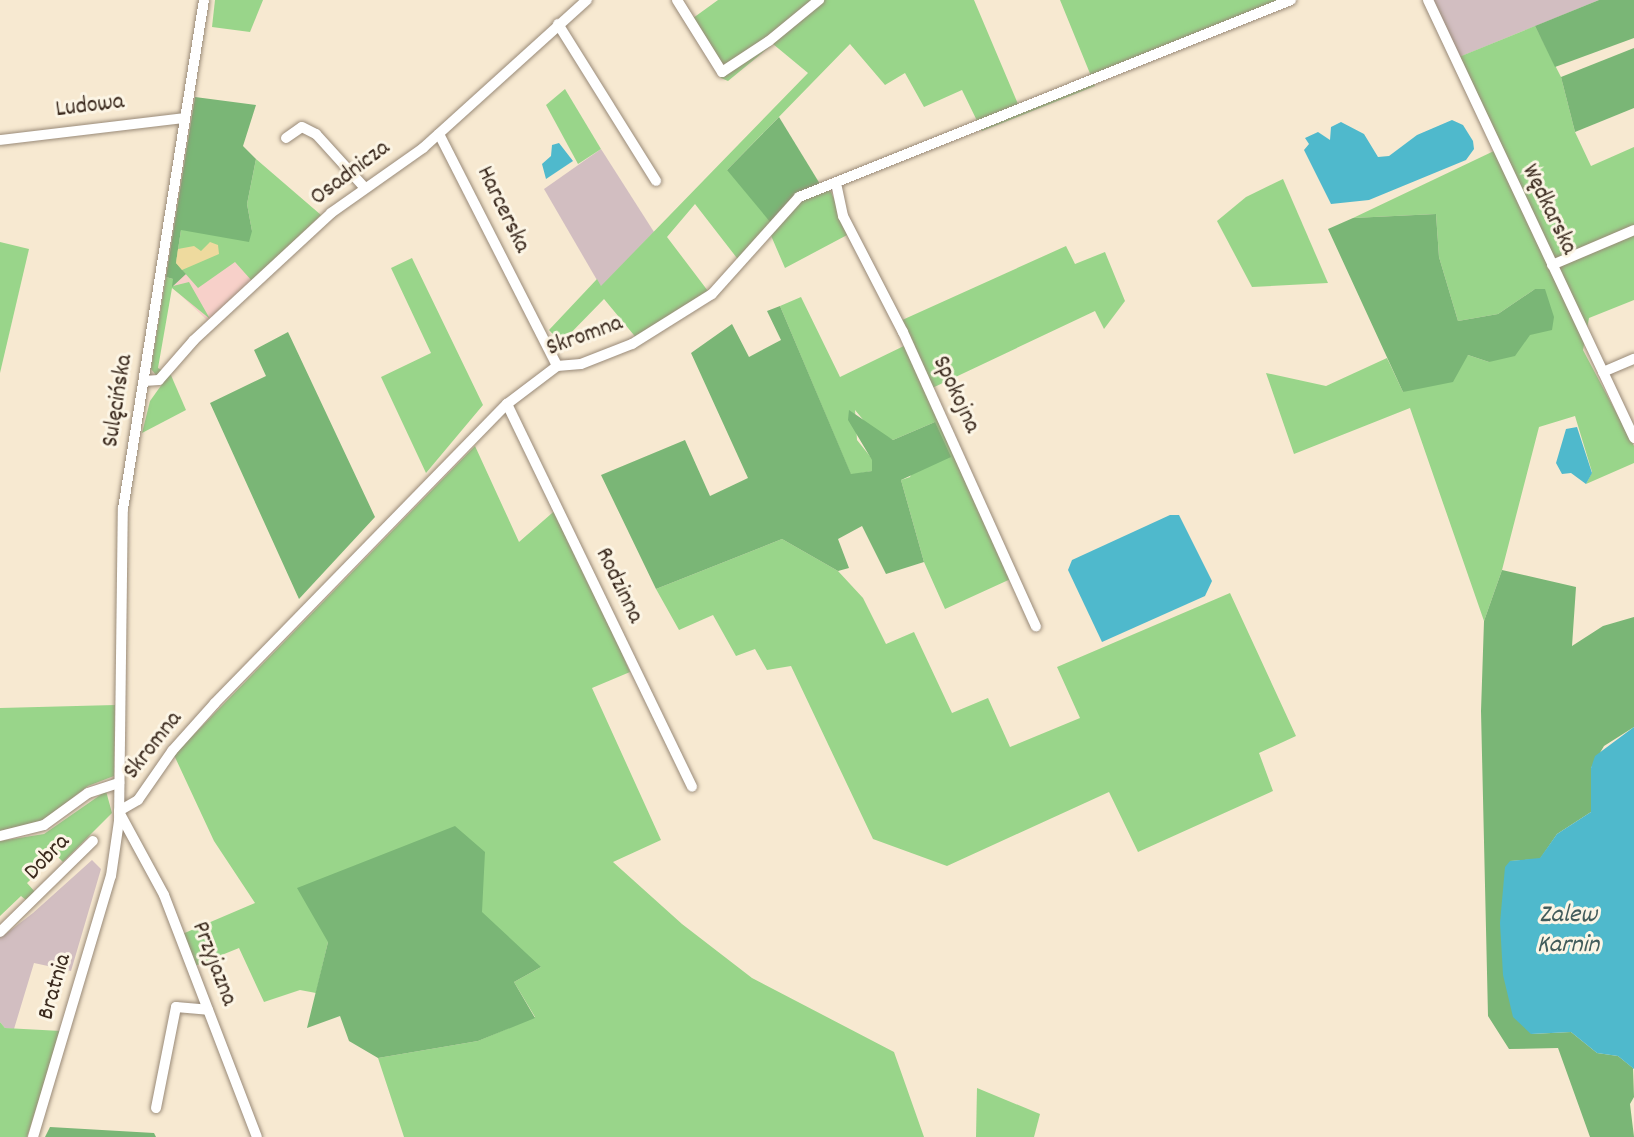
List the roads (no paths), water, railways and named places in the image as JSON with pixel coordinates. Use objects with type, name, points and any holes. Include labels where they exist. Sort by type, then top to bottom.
[{"type":"street","name":"Sulęcińska","points":[[119,811],[123,509],[204,0]]},
{"type":"street","name":"Osadnicza","points":[[144,381],[159,380],[228,307],[365,188],[439,134],[587,0]]},
{"type":"street","points":[[677,0],[722,72],[769,41],[819,0]]},
{"type":"street","name":"Skromna","points":[[119,811],[138,800],[172,751],[215,704],[507,404],[557,366],[581,364],[632,344],[712,294],[799,197],[1090,84],[1291,0]]},
{"type":"street","name":"Wędkarska","points":[[1428,0],[1634,438]]},
{"type":"street","points":[[558,24],[656,181]]},
{"type":"street","name":"Ludowa","points":[[0,140],[185,118]]},
{"type":"street","points":[[286,138],[302,127],[316,134],[365,188]]},
{"type":"street","name":"Harcerska","points":[[439,134],[557,366]]},
{"type":"street","name":"Spokojna","points":[[836,183],[843,216],[903,332],[1036,626]]},
{"type":"street","points":[[1552,265],[1634,230]]},
{"type":"street","points":[[1603,372],[1634,359]]},
{"type":"street","name":"Rodzinna","points":[[507,404],[692,787]]},
{"type":"street","points":[[0,836],[44,825],[88,793],[119,783]]},
{"type":"street","name":"Bratnia","points":[[33,1137],[111,876],[119,811]]},
{"type":"street","name":"Przyjazna","points":[[119,811],[164,895],[257,1137]]},
{"type":"street","name":"Dobra","points":[[0,932],[93,841]]},
{"type":"street","points":[[156,1108],[176,1007],[208,1010]]},
{"type":"water","points":[[1452,120],[1463,125],[1473,141],[1474,149],[1466,160],[1369,200],[1331,204],[1304,150],[1309,144],[1305,138],[1318,132],[1330,140],[1331,127],[1341,122],[1364,134],[1378,157],[1389,156],[1417,135]]},
{"type":"water","points":[[559,143],[573,161],[546,179],[542,164],[551,156],[552,145]]},
{"type":"water","points":[[1577,427],[1592,473],[1586,484],[1571,473],[1562,474],[1556,463],[1566,429]]},
{"type":"water","points":[[1170,515],[1179,515],[1212,581],[1205,596],[1102,642],[1068,570],[1072,560]]},
{"type":"water","name":"Zalew Karnin","points":[[1634,727],[1634,1069],[1618,1056],[1597,1053],[1571,1032],[1531,1034],[1513,1017],[1503,975],[1500,923],[1505,867],[1510,861],[1540,858],[1557,834],[1591,812],[1591,768],[1595,756]]}]
